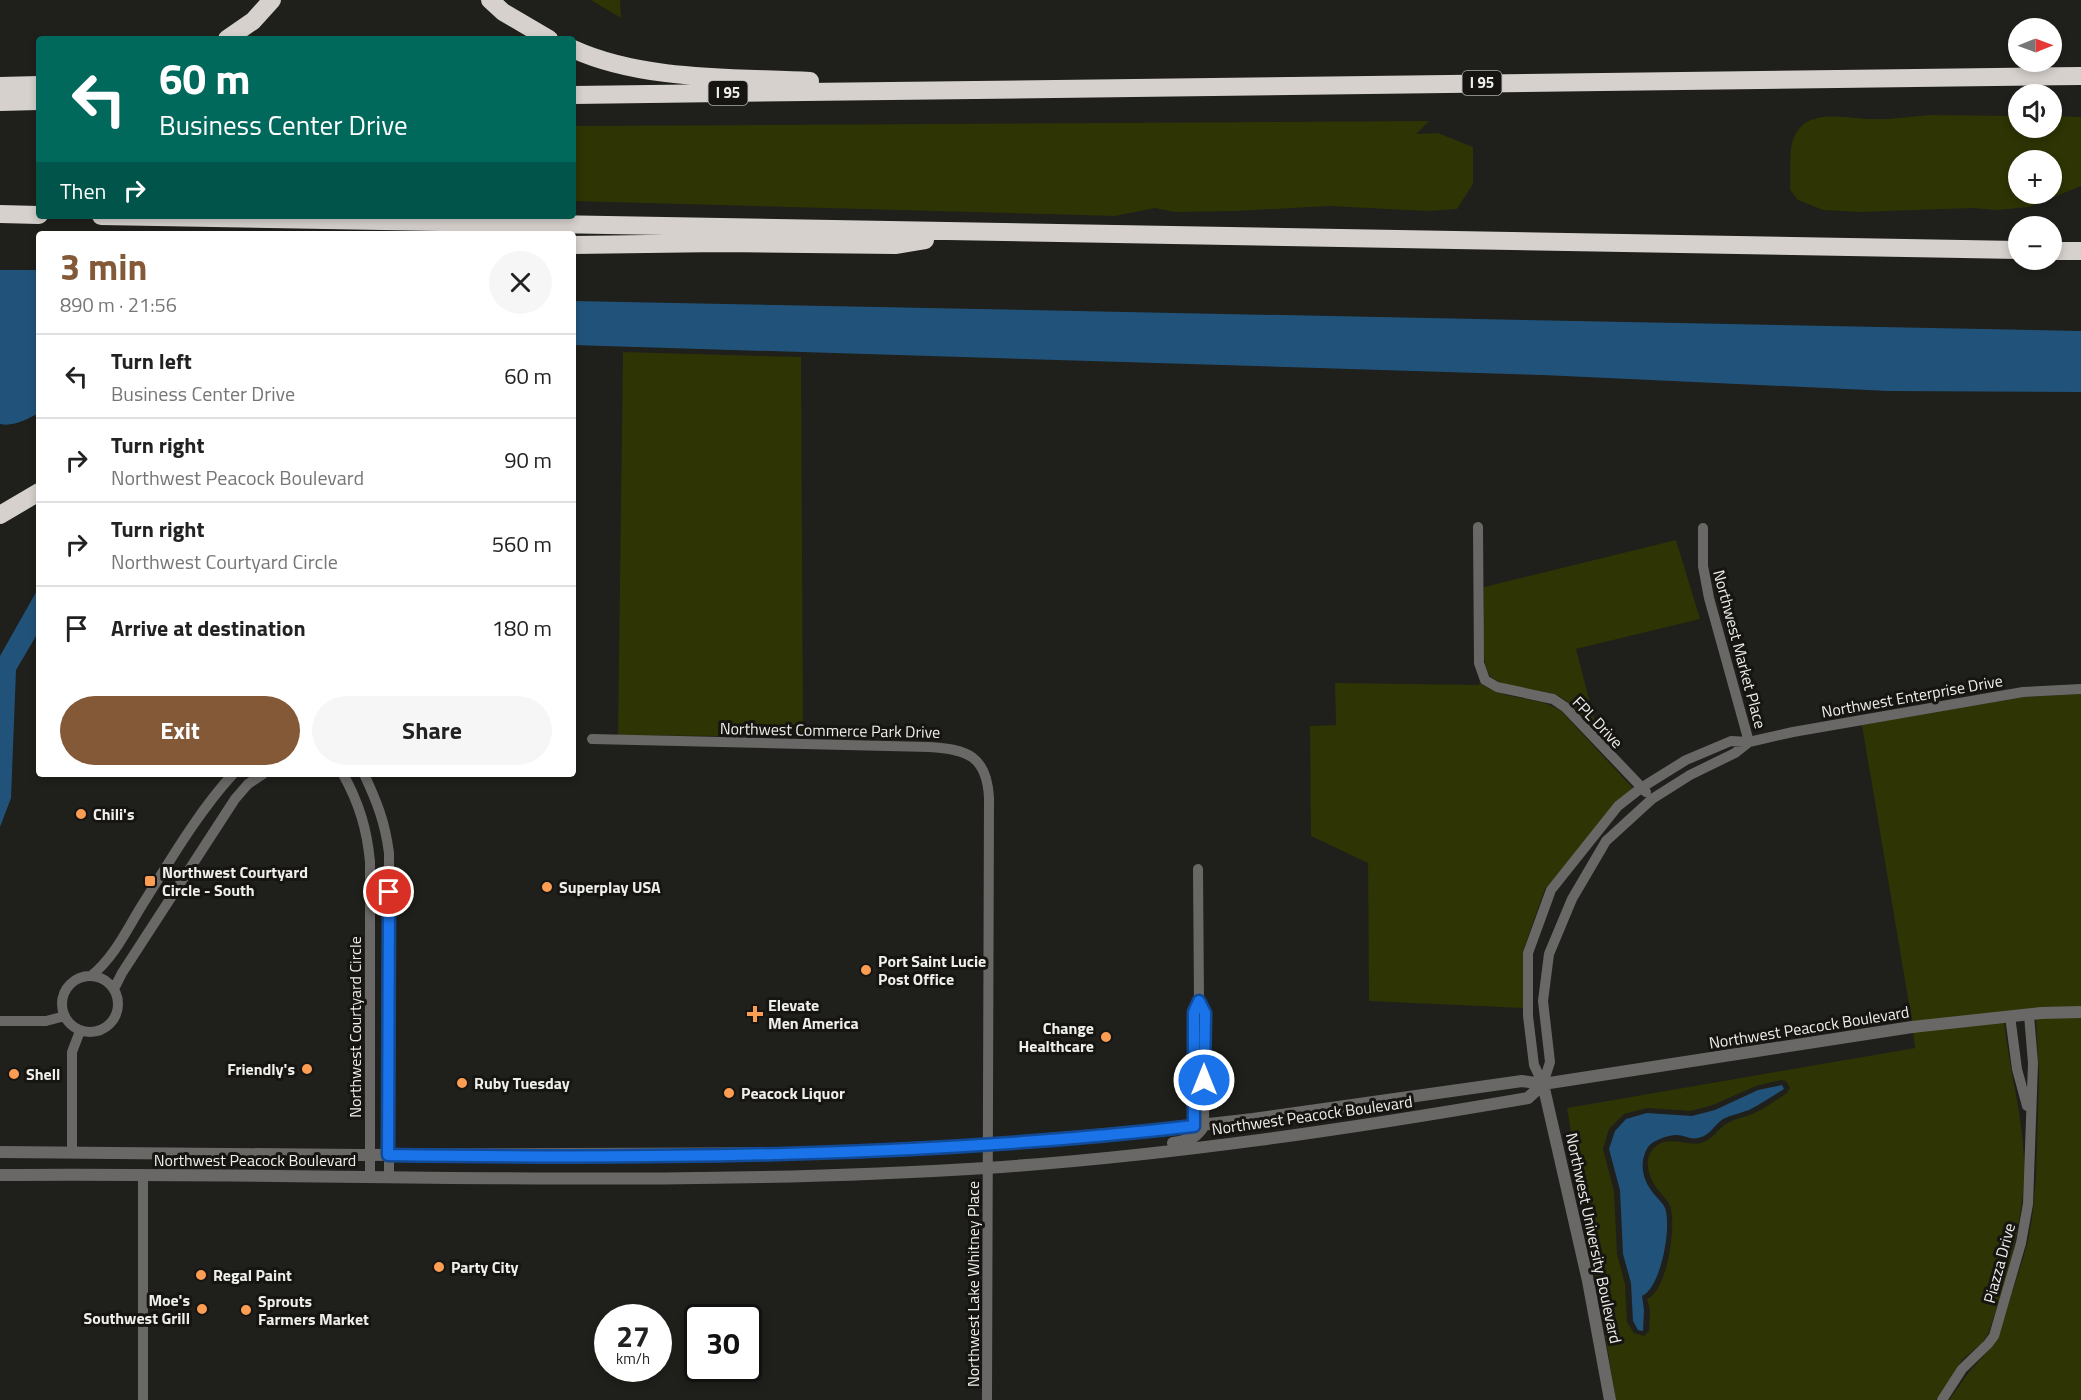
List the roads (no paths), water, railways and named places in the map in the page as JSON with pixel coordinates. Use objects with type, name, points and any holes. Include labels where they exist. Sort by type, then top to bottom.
[{"type":"highway","points":[[231,36],[253,21],[272,0]]},
{"type":"highway","points":[[490,0],[503,12],[544,36]]},
{"type":"highway","points":[[576,50],[587,56],[627,67],[663,73],[810,81],[883,91]]},
{"type":"highway","name":"I 95","points":[[576,95],[2081,76]]},
{"type":"highway","points":[[0,86],[36,85]]},
{"type":"highway","points":[[0,102],[36,101]]},
{"type":"highway","points":[[0,214],[36,215]]},
{"type":"highway","points":[[264,219],[2008,250]]},
{"type":"highway","points":[[576,245],[721,243],[894,245],[969,232]]},
{"type":"highway","points":[[2062,251],[2081,251]]},
{"type":"highway","points":[[0,515],[36,494]]},
{"type":"street","name":"FPL Drive","points":[[1478,527],[1479,663],[1485,680],[1497,687],[1553,699],[1565,707],[1652,799]]},
{"type":"street","name":"Northwest Market Place","points":[[1703,528],[1703,566],[1709,598],[1749,742]]},
{"type":"street","name":"Northwest Enterprise Drive","points":[[1543,1084],[1534,1065],[1528,1016],[1528,953],[1551,890],[1618,806],[1641,788],[1686,760],[1731,741],[1749,742],[2023,692],[2081,689]]},
{"type":"street","name":"Northwest Commerce Park Drive","points":[[592,739],[953,748],[971,755],[981,766],[988,782],[989,798],[988,1168]]},
{"type":"street","name":"Northwest Enterprise Drive","points":[[1543,1084],[1550,1062],[1544,1001],[1549,954],[1572,900],[1606,841],[1652,799],[1690,775],[1735,753],[1749,742]]},
{"type":"street","points":[[91,976],[106,981],[114,989],[118,1005],[112,1022],[98,1032],[80,1031],[72,1026],[65,1017],[62,1005],[66,990],[73,982],[91,976],[105,965],[214,795],[230,777]]},
{"type":"street","points":[[114,989],[120,975],[235,799],[248,784],[258,777]]},
{"type":"street","name":"Northwest Courtyard Circle","points":[[345,777],[364,819],[368,842],[369,1177]]},
{"type":"street","name":"Northwest Courtyard Circle","points":[[365,777],[380,807],[386,828],[389,853],[388,1178]]},
{"type":"street","points":[[172,859],[188,870]]},
{"type":"street","points":[[1096,1158],[1115,1149],[1187,1141],[1197,1136],[1205,1013],[1199,1001],[1198,869]]},
{"type":"street","name":"Northwest Peacock Boulevard","points":[[0,1152],[370,1155],[822,1153],[988,1144],[1199,1125],[1522,1082],[1543,1084],[1912,1027],[2010,1016],[2081,1012]]},
{"type":"street","name":"Piazza Drive","points":[[1942,1400],[1962,1369],[1992,1340],[2026,1219],[2031,1166],[2030,1115],[2033,1063],[2029,1015]]},
{"type":"street","name":"Piazza Drive","points":[[2010,1016],[2017,1069],[2030,1115]]},
{"type":"street","points":[[0,1021],[46,1021],[65,1017]]},
{"type":"street","points":[[370,1022],[390,1022]]},
{"type":"street","points":[[72,1153],[72,1052],[80,1031]]},
{"type":"street","name":"Northwest Peacock Boulevard","points":[[0,1175],[642,1178],[767,1177],[988,1168],[1198,1148],[1381,1123],[1528,1098],[1543,1084]]},
{"type":"street","name":"Northwest University Boulevard","points":[[1543,1084],[1588,1281],[1610,1400]]},
{"type":"street","name":"Northwest Lake Whitney Place","points":[[987,1400],[988,1168]]},
{"type":"street","points":[[143,1176],[143,1400]]},
{"type":"water","points":[[0,270],[36,270],[36,414],[20,422],[0,424]]},
{"type":"water","points":[[576,301],[2081,331],[2081,392],[1889,391],[1543,375],[576,345]]},
{"type":"water","points":[[36,592],[36,636],[16,670],[11,798],[0,827],[0,656]]},
{"type":"water","points":[[1782,1085],[1784,1089],[1749,1110],[1723,1119],[1702,1137],[1669,1136],[1657,1140],[1648,1147],[1643,1159],[1643,1172],[1650,1189],[1665,1208],[1667,1228],[1663,1256],[1655,1281],[1649,1291],[1642,1296],[1643,1331],[1638,1330],[1633,1321],[1631,1283],[1623,1254],[1620,1190],[1609,1149],[1615,1131],[1626,1119],[1647,1113],[1692,1116],[1715,1110],[1758,1090]]},
{"type":"place","name":"Chili's","points":[[81,814]]},
{"type":"place","name":"Northwest Courtyard Circle - South","points":[[150,881]]},
{"type":"place","name":"Superplay USA","points":[[547,887]]},
{"type":"place","name":"Port Saint Lucie Post Office","points":[[866,970]]},
{"type":"place","name":"Elevate Men America","points":[[755,1014]]},
{"type":"place","name":"Change Healthcare","points":[[1106,1037]]},
{"type":"place","name":"Friendly's","points":[[307,1069]]},
{"type":"place","name":"Shell","points":[[14,1074]]},
{"type":"place","name":"Ruby Tuesday","points":[[462,1083]]},
{"type":"place","name":"Peacock Liquor","points":[[729,1093]]},
{"type":"place","name":"Party City","points":[[439,1267]]},
{"type":"place","name":"Regal Paint","points":[[201,1275]]},
{"type":"place","name":"Moe's Southwest Grill","points":[[202,1309]]},
{"type":"place","name":"Sprouts Farmers Market","points":[[246,1310]]}]
